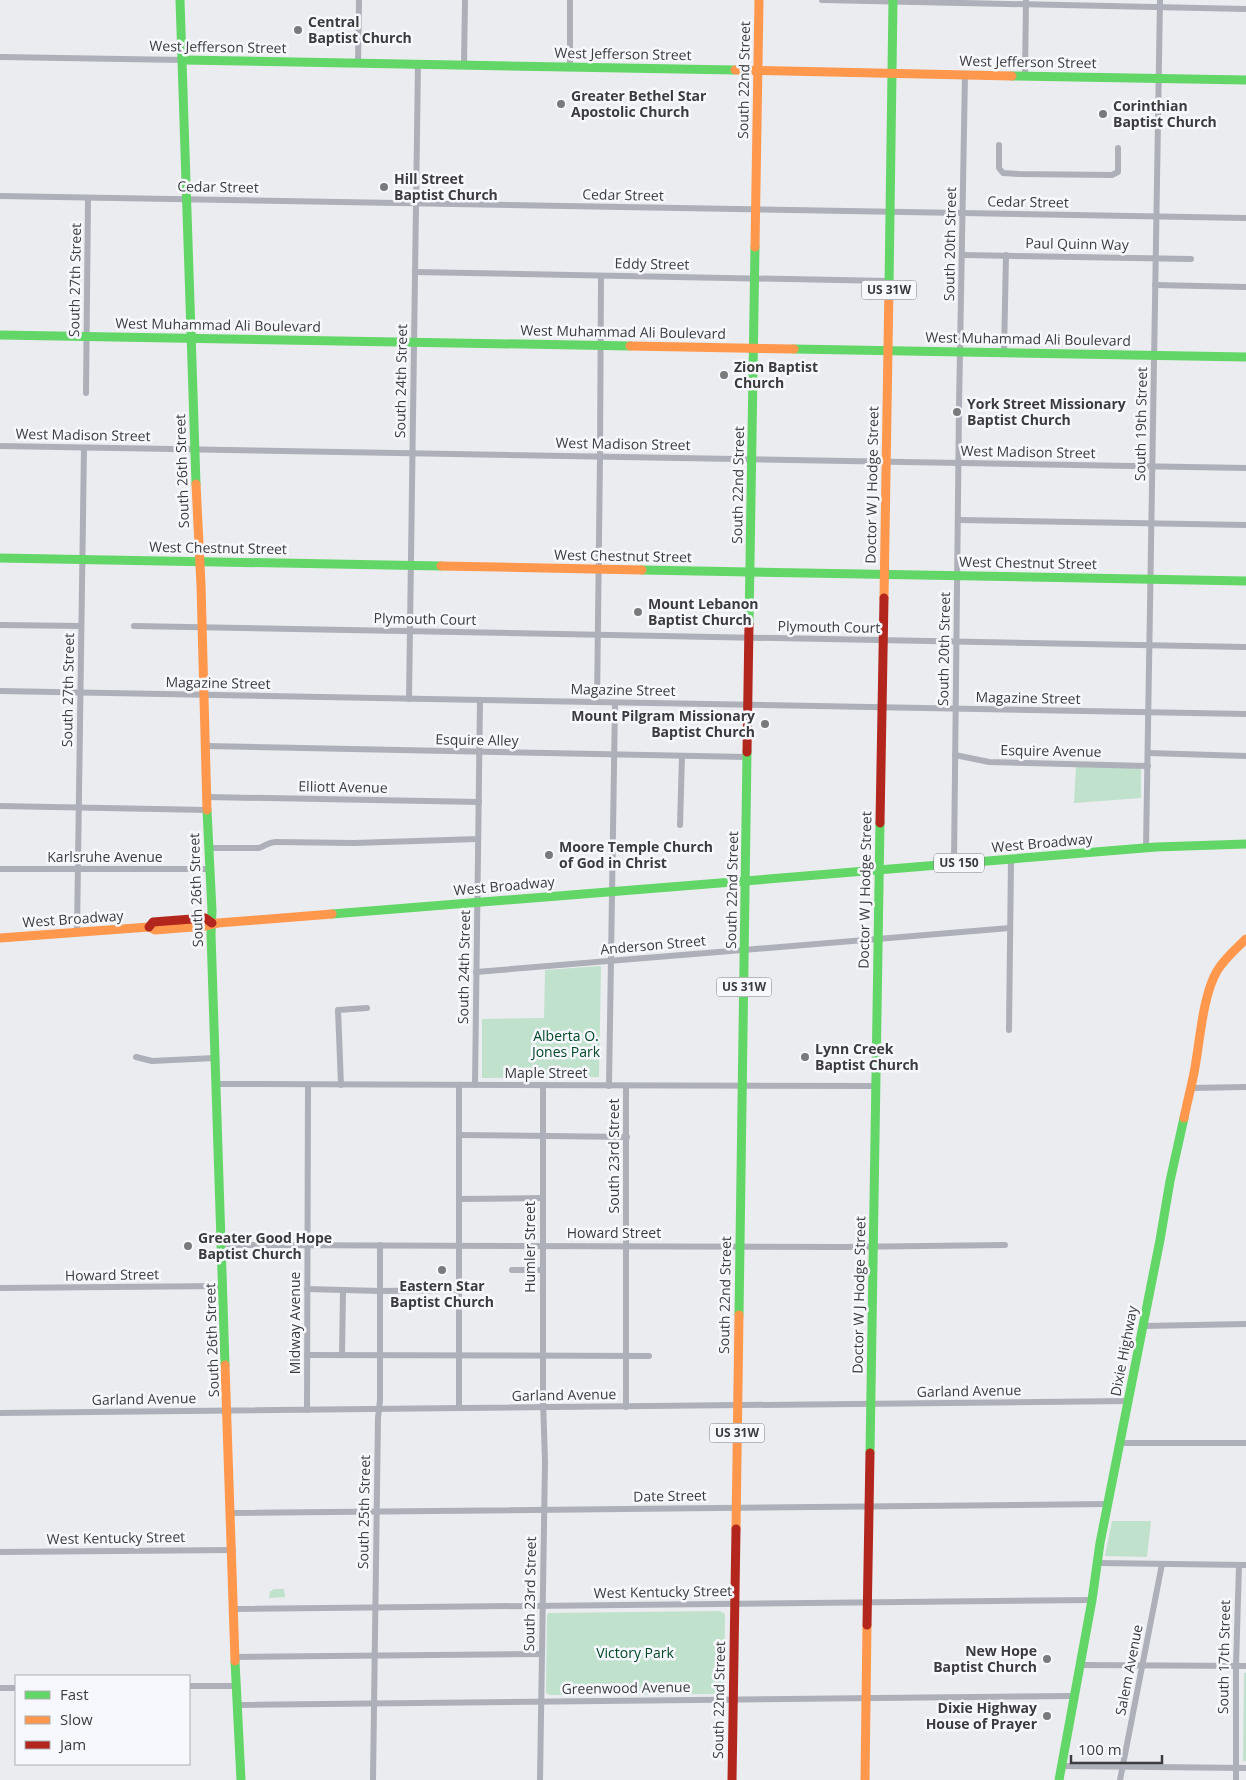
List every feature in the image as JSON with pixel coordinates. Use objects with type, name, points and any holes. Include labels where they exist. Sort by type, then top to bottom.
[{"type":"main road","name":"South 26th Street","points":[[180,0],[205,695],[207,810],[210,848],[215,1084],[241,1780]]},
{"type":"main road","name":"South 22nd Street","points":[[732,1780],[759,0]]},
{"type":"main road","name":"Doctor W J Hodge Street","points":[[865,1780],[893,1]]},
{"type":"main road","name":"West Jefferson Street","points":[[182,60],[1246,80]]},
{"type":"main road","name":"West Muhammad Ali Boulevard","points":[[0,334],[1246,357]]},
{"type":"main road","name":"West Chestnut Street","points":[[0,558],[1246,582]]},
{"type":"main road","name":"West Broadway","points":[[0,938],[149,927],[153,922],[205,918],[212,923],[1146,848],[1246,844]]},
{"type":"main road","name":"Dixie Highway","points":[[1059,1780],[1108,1504],[1202,1019],[1212,982],[1225,960],[1246,939]]},
{"type":"street","points":[[358,63],[359,0]]},
{"type":"street","points":[[464,65],[465,0]]},
{"type":"street","points":[[570,0],[570,67]]},
{"type":"street","points":[[822,0],[1160,3],[1246,9]]},
{"type":"street","points":[[1025,76],[1026,2]]},
{"type":"street","name":"South 19th Street","points":[[1146,848],[1160,3]]},
{"type":"street","name":"West Jefferson Street","points":[[0,57],[182,60]]},
{"type":"street","name":"South 24th Street","points":[[409,699],[418,64]]},
{"type":"street","name":"South 20th Street","points":[[954,864],[958,463],[965,74]]},
{"type":"street","points":[[999,145],[999,168],[1003,173],[1028,174],[1112,175],[1118,172],[1118,148]]},
{"type":"street","name":"Cedar Street","points":[[0,196],[1246,218]]},
{"type":"street","name":"South 27th Street","points":[[86,392],[88,198]]},
{"type":"street","name":"Paul Quinn Way","points":[[962,255],[1191,259]]},
{"type":"street","points":[[1004,353],[1006,255]]},
{"type":"street","name":"Eddy Street","points":[[415,272],[889,281]]},
{"type":"street","points":[[597,702],[601,276]]},
{"type":"street","points":[[1156,285],[1246,287]]},
{"type":"street","name":"West Madison Street","points":[[0,446],[1246,468]]},
{"type":"street","name":"South 27th Street","points":[[77,932],[84,448]]},
{"type":"street","points":[[958,520],[1246,525]]},
{"type":"street","points":[[0,625],[81,626]]},
{"type":"street","name":"Plymouth Court","points":[[134,626],[1246,647]]},
{"type":"street","name":"Magazine Street","points":[[0,692],[1246,714]]},
{"type":"street","name":"South 24th Street","points":[[475,1085],[480,700]]},
{"type":"street","name":"South 23rd Street","points":[[609,1086],[615,703]]},
{"type":"street","name":"Esquire Alley","points":[[206,746],[747,757]]},
{"type":"street","points":[[1148,753],[1246,756]]},
{"type":"street","name":"Esquire Avenue","points":[[955,755],[989,762],[1148,766]]},
{"type":"street","points":[[680,825],[682,756]]},
{"type":"street","name":"Elliott Avenue","points":[[207,796],[478,802]]},
{"type":"street","points":[[0,806],[207,810]]},
{"type":"street","points":[[210,848],[259,848],[271,842],[354,844],[478,840]]},
{"type":"street","points":[[1009,1030],[1011,859]]},
{"type":"street","name":"Karlsruhe Avenue","points":[[0,869],[210,869]]},
{"type":"street","name":"Anderson Street","points":[[476,972],[1010,928]]},
{"type":"street","points":[[342,1085],[338,1010],[367,1008]]},
{"type":"street","points":[[136,1057],[152,1061],[215,1058]]},
{"type":"street","name":"Maple Street","points":[[215,1084],[876,1086]]},
{"type":"street","name":"Midway Avenue","points":[[307,1410],[308,1085]]},
{"type":"street","points":[[458,1408],[459,1085]]},
{"type":"street","name":"Humler Street","points":[[543,1086],[542,1270],[544,1408]]},
{"type":"street","name":"South 23rd Street","points":[[626,1086],[626,1406]]},
{"type":"street","points":[[1190,1088],[1246,1087]]},
{"type":"street","points":[[459,1135],[627,1137]]},
{"type":"street","points":[[459,1199],[542,1198]]},
{"type":"street","name":"Howard Street","points":[[222,1245],[1005,1245]]},
{"type":"street","name":"South 25th Street","points":[[373,1780],[380,1245]]},
{"type":"street","points":[[512,1270],[542,1270]]},
{"type":"street","name":"Howard Street","points":[[0,1288],[224,1286]]},
{"type":"street","points":[[307,1289],[380,1292],[459,1290]]},
{"type":"street","points":[[342,1356],[343,1290]]},
{"type":"street","points":[[1143,1326],[1246,1324]]},
{"type":"street","points":[[307,1355],[650,1356]]},
{"type":"street","name":"Garland Avenue","points":[[0,1413],[1128,1401]]},
{"type":"street","name":"South 23rd Street","points":[[540,1780],[544,1408]]},
{"type":"street","points":[[1120,1443],[1246,1443]]},
{"type":"street","name":"Date Street","points":[[232,1513],[1108,1504]]},
{"type":"street","name":"West Kentucky Street","points":[[0,1552],[233,1550]]},
{"type":"street","points":[[1098,1564],[1242,1565]]},
{"type":"street","name":"Salem Avenue","points":[[1120,1780],[1162,1564]]},
{"type":"street","name":"South 17th Street","points":[[1236,1780],[1236,1666],[1242,1565]]},
{"type":"street","name":"West Kentucky Street","points":[[235,1609],[1092,1600]]},
{"type":"street","points":[[236,1657],[542,1654]]},
{"type":"street","points":[[1080,1665],[1246,1666]]},
{"type":"street","points":[[190,1686],[236,1686]]},
{"type":"street","points":[[0,1688],[15,1688]]},
{"type":"street","name":"Greenwood Avenue","points":[[238,1705],[1074,1696]]},
{"type":"street","points":[[1061,1766],[1246,1768]]},
{"type":"green space","points":[[1076,766],[1141,767],[1141,798],[1074,803]]},
{"type":"green space","name":"Alberta O. Jones Park","points":[[601,966],[599,1077],[482,1078],[482,1019],[544,1018],[545,970]]},
{"type":"green space","points":[[1112,1521],[1151,1521],[1147,1557],[1105,1556]]},
{"type":"green space","points":[[273,1589],[284,1589],[285,1597],[269,1598],[270,1591]]},
{"type":"green space","name":"Victory Park","points":[[720,1611],[725,1614],[724,1689],[721,1694],[550,1695],[546,1693],[547,1615],[549,1613]]},
{"type":"green space","points":[[1244,1673],[1246,1673],[1246,1761],[1243,1761]]},
{"type":"traffic: fast","points":[[180,0],[196,484]]},
{"type":"traffic: fast","points":[[889,286],[893,0]]},
{"type":"traffic: fast","points":[[183,60],[735,70]]},
{"type":"traffic: fast","points":[[1012,76],[1246,80]]},
{"type":"traffic: fast","points":[[749,624],[755,247]]},
{"type":"traffic: fast","points":[[0,335],[630,346]]},
{"type":"traffic: fast","points":[[794,349],[1246,357]]},
{"type":"traffic: fast","points":[[0,558],[441,566]]},
{"type":"traffic: fast","points":[[642,570],[1246,581]]},
{"type":"traffic: fast","points":[[739,1315],[747,752]]},
{"type":"traffic: fast","points":[[207,810],[212,911],[211,934],[225,1365]]},
{"type":"traffic: fast","points":[[870,1453],[880,823]]},
{"type":"traffic: fast","points":[[745,881],[1156,847],[1246,844]]},
{"type":"traffic: fast","points":[[332,914],[745,881]]},
{"type":"traffic: fast","points":[[1059,1780],[1092,1600],[1100,1543],[1170,1181],[1184,1118]]},
{"type":"traffic: fast","points":[[235,1661],[241,1780]]},
{"type":"traffic: slow","points":[[755,247],[759,0]]},
{"type":"traffic: slow","points":[[735,70],[1012,76]]},
{"type":"traffic: slow","points":[[884,598],[889,286]]},
{"type":"traffic: slow","points":[[630,346],[794,349]]},
{"type":"traffic: slow","points":[[196,484],[201,585],[207,810]]},
{"type":"traffic: slow","points":[[441,566],[642,570]]},
{"type":"traffic: slow","points":[[0,938],[149,927],[155,930],[332,914]]},
{"type":"traffic: slow","points":[[1184,1118],[1205,1007],[1212,982],[1224,962],[1246,939]]},
{"type":"traffic: slow","points":[[736,1529],[739,1315]]},
{"type":"traffic: slow","points":[[225,1365],[235,1661]]},
{"type":"traffic: slow","points":[[865,1780],[867,1625]]},
{"type":"traffic: jam","points":[[880,823],[884,598]]},
{"type":"traffic: jam","points":[[747,752],[749,624]]},
{"type":"traffic: jam","points":[[149,927],[153,922],[205,918],[212,923]]},
{"type":"traffic: jam","points":[[867,1625],[870,1453]]},
{"type":"traffic: jam","points":[[732,1780],[736,1529]]},
{"type":"place","name":"Central Baptist Church","points":[[298,30]]},
{"type":"place","name":"Greater Bethel Star Apostolic Church","points":[[561,104]]},
{"type":"place","name":"Corinthian Baptist Church","points":[[1103,114]]},
{"type":"place","name":"Hill Street Baptist Church","points":[[384,187]]},
{"type":"place","name":"Zion Baptist Church","points":[[724,375]]},
{"type":"place","name":"York Street Missionary Baptist Church","points":[[957,412]]},
{"type":"place","name":"Mount Lebanon Baptist Church","points":[[638,612]]},
{"type":"place","name":"Mount Pilgram Missionary Baptist Church","points":[[765,724]]},
{"type":"place","name":"Moore Temple Church of God in Christ","points":[[549,855]]},
{"type":"place","name":"Lynn Creek Baptist Church","points":[[805,1057]]},
{"type":"place","name":"Greater Good Hope Baptist Church","points":[[188,1246]]},
{"type":"place","name":"Eastern Star Baptist Church","points":[[442,1270]]},
{"type":"place","name":"New Hope Baptist Church","points":[[1047,1659]]},
{"type":"place","name":"Dixie Highway House of Prayer","points":[[1047,1716]]}]
